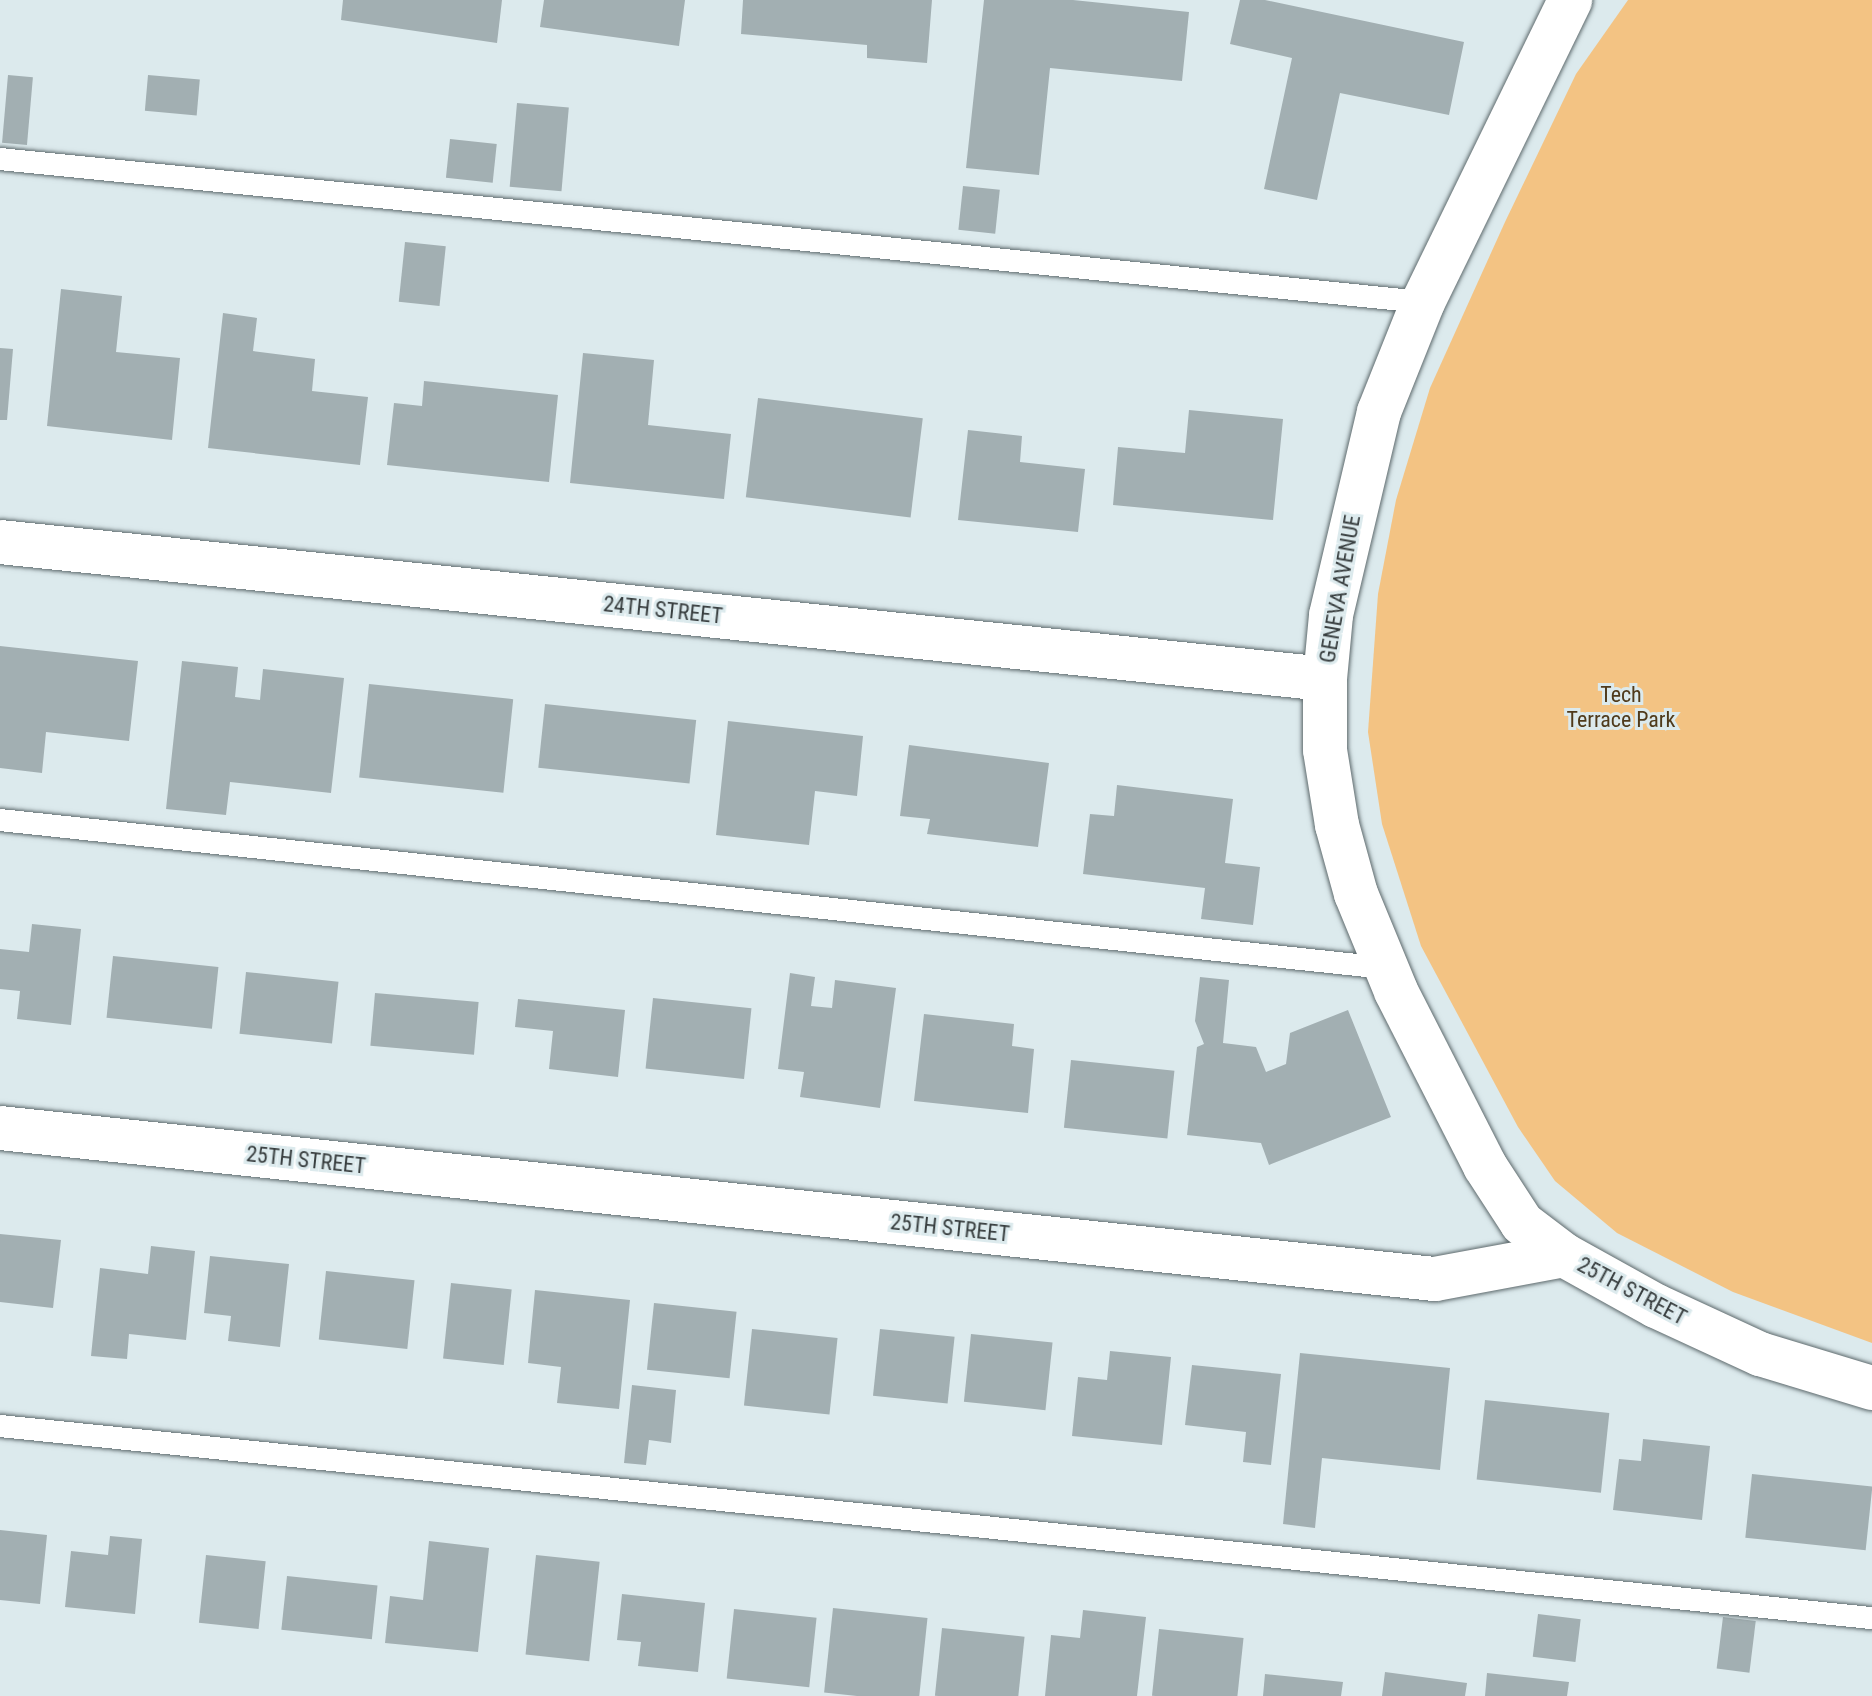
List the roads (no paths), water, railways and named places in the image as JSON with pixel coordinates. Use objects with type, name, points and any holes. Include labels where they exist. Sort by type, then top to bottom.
[{"type":"street","name":"GENEVA AVENUE","points":[[1564,1255],[1522,1223],[1485,1166],[1386,968],[1356,894],[1337,825],[1325,750],[1325,679],[1331,615],[1351,517],[1379,412],[1423,302],[1570,0]]},
{"type":"street","name":"24TH STREET","points":[[0,542],[1325,679]]},
{"type":"street","name":"25TH STREET","points":[[0,1128],[1435,1279],[1564,1255],[1656,1306],[1760,1354],[1872,1388]]},
{"type":"lane","points":[[0,159],[1423,302]]},
{"type":"lane","points":[[0,820],[1386,968]]},
{"type":"lane","points":[[0,1426],[1872,1618]]},
{"type":"park label","name":"Tech Terrace Park","points":[[1621,706]]}]
